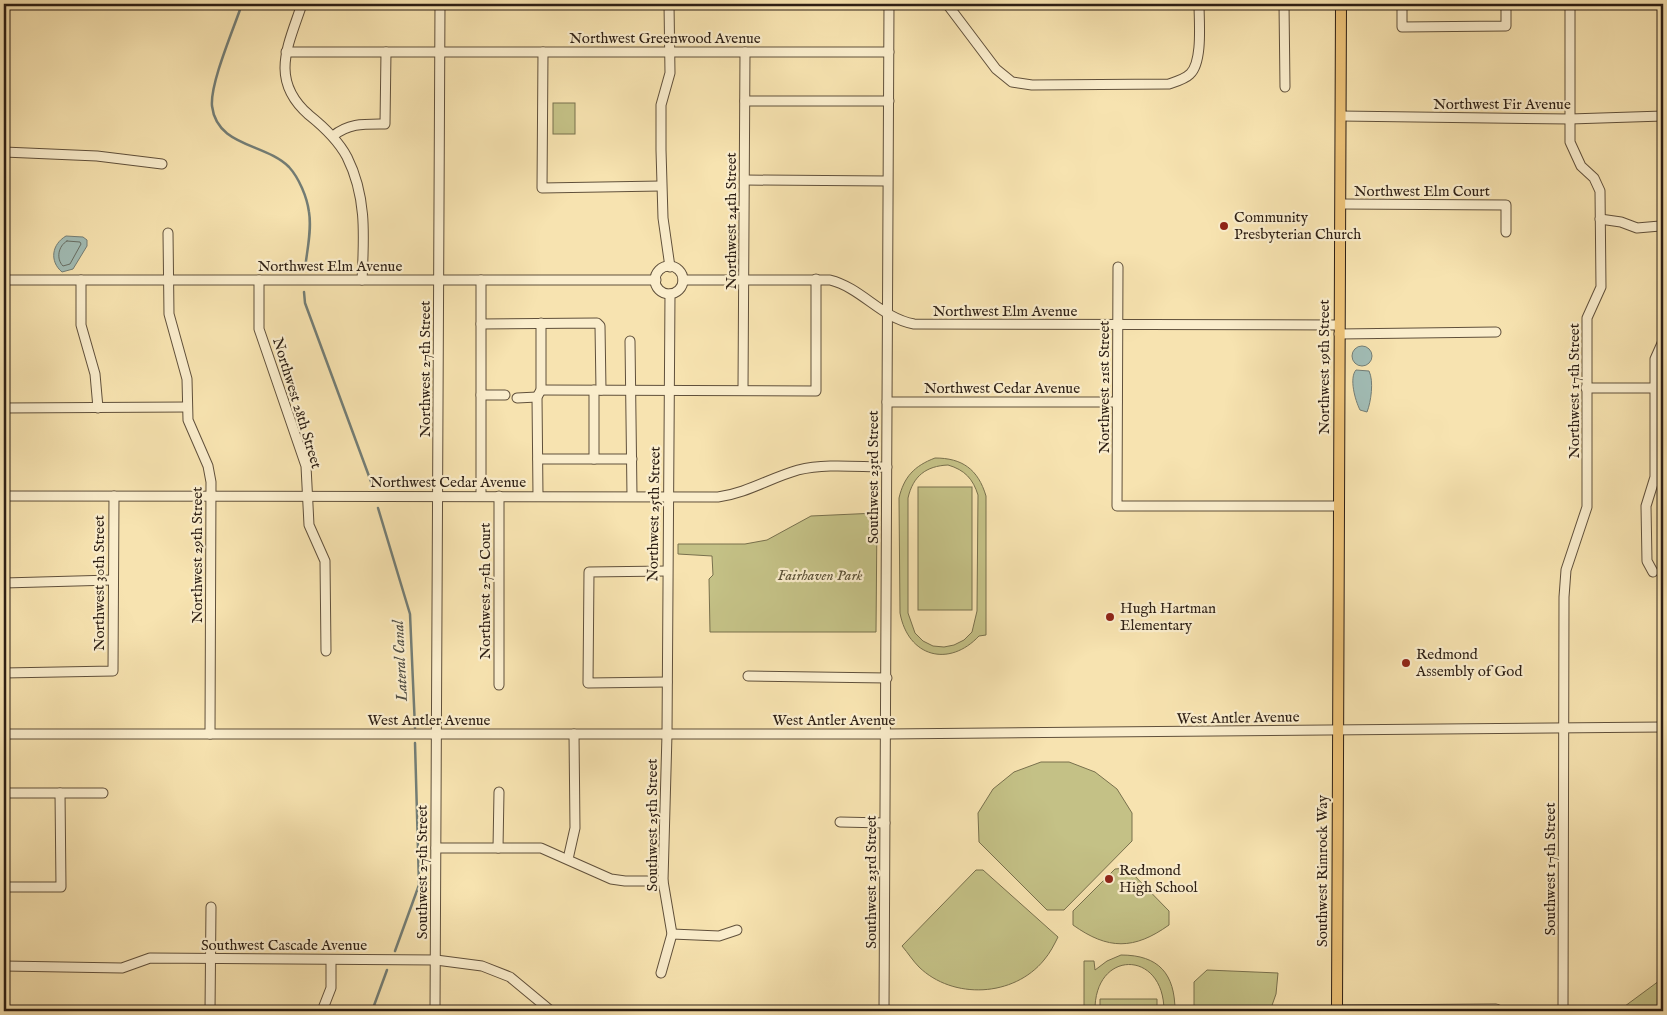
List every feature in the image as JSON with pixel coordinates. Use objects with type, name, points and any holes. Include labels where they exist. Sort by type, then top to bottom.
[{"type":"main road","name":"Northwest 19th Street","points":[[1336,731],[1341,4]]},
{"type":"main road","name":"Southwest Rimrock Way","points":[[1336,731],[1337,1010]]},
{"type":"street","points":[[302,4],[286,52],[284,76],[292,97],[332,136],[346,156],[357,179],[365,224],[362,280]]},
{"type":"street","name":"Northwest 27th Street","points":[[437,734],[440,4]]},
{"type":"street","points":[[669,4],[670,52],[668,82],[661,105],[662,186],[670,267]]},
{"type":"street","name":"Southwest 23rd Street","points":[[884,1011],[887,734],[886,467],[889,4]]},
{"type":"street","points":[[947,4],[996,69],[1012,82],[1032,85],[1168,84],[1190,74],[1198,53],[1199,4]]},
{"type":"street","points":[[1284,4],[1285,87]]},
{"type":"street","points":[[1402,4],[1402,26],[1506,26],[1506,4]]},
{"type":"street","name":"Northwest 17th Street","points":[[1564,727],[1564,597],[1566,570],[1587,507],[1587,318],[1601,287],[1600,192],[1594,178],[1581,166],[1570,142],[1570,4]]},
{"type":"street","name":"Northwest Greenwood Avenue","points":[[286,52],[889,52]]},
{"type":"street","points":[[332,136],[343,128],[354,124],[385,124],[386,52]]},
{"type":"street","points":[[543,52],[542,188],[662,186]]},
{"type":"street","name":"Northwest 24th Street","points":[[743,390],[745,52]]},
{"type":"street","points":[[745,101],[889,101]]},
{"type":"street","name":"Northwest Fir Avenue","points":[[1341,116],[1570,119],[1663,116]]},
{"type":"street","points":[[4,152],[97,156],[162,164]]},
{"type":"street","points":[[744,180],[887,181]]},
{"type":"street","name":"Northwest Elm Court","points":[[1341,204],[1506,204],[1506,232]]},
{"type":"street","points":[[1600,220],[1621,222],[1637,228],[1660,226],[1663,223]]},
{"type":"street","name":"Northwest 29th Street","points":[[168,233],[169,314],[188,379],[188,420],[208,466],[212,497],[210,734]]},
{"type":"street","points":[[670,267],[681,272],[683,280],[681,288],[670,294],[661,291],[656,280],[659,272],[670,267]]},
{"type":"street","name":"Northwest 21st Street","points":[[1118,267],[1117,506],[1337,506]]},
{"type":"street","points":[[517,398],[539,394],[597,390],[816,391],[816,279]]},
{"type":"street","name":"Northwest Elm Avenue","points":[[683,280],[816,279],[842,283],[900,322],[914,324],[1118,325],[1496,332]]},
{"type":"street","name":"Northwest Elm Avenue","points":[[4,280],[656,280]]},
{"type":"street","points":[[80,280],[81,325],[96,374],[98,408]]},
{"type":"street","name":"Northwest 28th Street","points":[[259,280],[260,329],[306,466],[309,525],[325,561],[326,652]]},
{"type":"street","points":[[481,280],[481,496]]},
{"type":"street","name":"Northwest 25th Street","points":[[667,734],[670,294]]},
{"type":"street","points":[[481,324],[597,323],[600,326],[594,459]]},
{"type":"street","points":[[538,496],[541,324]]},
{"type":"street","points":[[630,341],[632,496]]},
{"type":"street","points":[[1654,572],[1647,560],[1646,506],[1655,477],[1653,388],[1655,359],[1663,341]]},
{"type":"street","points":[[1586,388],[1653,388]]},
{"type":"street","points":[[481,395],[505,395]]},
{"type":"street","name":"Northwest Cedar Avenue","points":[[887,402],[1117,402]]},
{"type":"street","points":[[4,408],[187,408]]},
{"type":"street","points":[[538,459],[632,459]]},
{"type":"street","name":"Northwest Cedar Avenue","points":[[4,496],[734,495],[797,471],[818,466],[886,467]]},
{"type":"street","name":"Northwest 30th Street","points":[[4,672],[113,670],[112,580],[114,496]]},
{"type":"street","name":"Northwest 27th Court","points":[[499,496],[499,685]]},
{"type":"street","points":[[667,571],[589,572],[588,683],[667,682]]},
{"type":"street","points":[[4,583],[112,580]]},
{"type":"street","points":[[748,676],[886,678]]},
{"type":"street","name":"Southwest 17th Street","points":[[1563,1011],[1564,727]]},
{"type":"street","name":"West Antler Avenue","points":[[4,734],[887,734],[1663,727]]},
{"type":"street","name":"Southwest 27th Street","points":[[435,1011],[437,734]]},
{"type":"street","points":[[568,859],[575,828],[574,734]]},
{"type":"street","name":"Southwest 25th Street","points":[[661,973],[672,934],[663,880],[667,734]]},
{"type":"street","points":[[498,848],[499,792]]},
{"type":"street","points":[[4,793],[102,793]]},
{"type":"street","points":[[4,887],[61,887],[60,793]]},
{"type":"street","points":[[840,822],[885,823]]},
{"type":"street","points":[[436,848],[541,848],[611,879],[625,881],[663,880]]},
{"type":"street","points":[[210,1011],[211,907]]},
{"type":"street","points":[[672,934],[719,936],[737,930]]},
{"type":"street","name":"Southwest Cascade Avenue","points":[[4,966],[122,968],[150,958],[436,960],[482,966],[510,977],[551,1011]]},
{"type":"street","points":[[322,1011],[331,988],[331,960]]},
{"type":"street","points":[[1337,1010],[1496,1009],[1501,1011]]},
{"type":"green space","points":[[553,103],[575,103],[575,134],[553,134]]},
{"type":"green space","points":[[935,458],[953,460],[968,467],[983,487],[986,496],[986,635],[979,636],[967,646],[955,652],[943,654],[931,653],[921,648],[912,640],[904,628],[900,613],[899,498],[904,484],[911,473]],"holes":[[[948,465],[964,472],[974,484],[978,495],[977,611],[972,632],[964,640],[944,647],[933,646],[923,641],[915,633],[908,613],[908,498],[917,478],[933,467]]]},
{"type":"green space","points":[[918,487],[972,487],[972,610],[918,610]]},
{"type":"green space","name":"Fairhaven Park","points":[[877,513],[876,632],[710,632],[709,579],[713,575],[712,556],[678,554],[678,544],[745,544],[767,540],[811,516]]},
{"type":"green space","points":[[1041,762],[1069,762],[1095,772],[1117,789],[1132,813],[1132,841],[1064,910],[1047,910],[979,842],[978,813],[993,789],[1014,772]]},
{"type":"green space","points":[[1127,868],[1169,911],[1169,925],[1144,939],[1121,944],[1098,939],[1073,925],[1073,911],[1115,869]]},
{"type":"green space","points":[[976,870],[983,870],[1058,937],[1046,957],[1031,972],[1017,981],[983,990],[949,985],[933,978],[919,967],[902,946]]},
{"type":"green space","points":[[1121,955],[1145,959],[1155,963],[1162,969],[1172,987],[1175,1011],[1164,1011],[1161,991],[1153,976],[1142,967],[1129,965],[1116,967],[1105,976],[1098,991],[1095,1011],[1084,1011],[1084,961],[1094,961],[1095,970],[1107,961]]},
{"type":"green space","points":[[1207,970],[1278,973],[1276,994],[1270,1011],[1194,1011],[1194,982]]},
{"type":"green space","points":[[1663,978],[1663,1011],[1619,1011],[1621,1009]]},
{"type":"green space","points":[[1100,999],[1157,999],[1157,1011],[1100,1011]]},
{"type":"water","points":[[66,236],[83,237],[87,240],[87,246],[73,269],[62,272],[55,263],[54,253],[58,243]]},
{"type":"water","points":[[1362,346],[1369,349],[1372,356],[1369,363],[1362,366],[1355,363],[1352,356],[1355,349]]},
{"type":"water","points":[[1356,370],[1369,371],[1371,375],[1370,403],[1367,412],[1360,410],[1356,401],[1353,378]]},
{"type":"waterway","name":"Lateral Canal","points":[[242,4],[223,55],[212,96],[212,106],[216,119],[232,137],[279,159],[289,167],[296,177],[302,188],[310,219],[305,269]]},
{"type":"waterway","name":"Lateral Canal","points":[[304,292],[305,303],[373,487]]},
{"type":"waterway","name":"Lateral Canal","points":[[378,508],[410,614],[415,728]]},
{"type":"waterway","name":"Lateral Canal","points":[[395,951],[419,885],[415,743]]},
{"type":"waterway","name":"Lateral Canal","points":[[372,1011],[387,970]]},
{"type":"place","name":"Community Presbyterian Church","points":[[1224,226]]},
{"type":"place","name":"Hugh Hartman Elementary","points":[[1110,617]]},
{"type":"place","name":"Redmond Assembly of God","points":[[1406,663]]},
{"type":"place","name":"Redmond High School","points":[[1109,879]]}]
